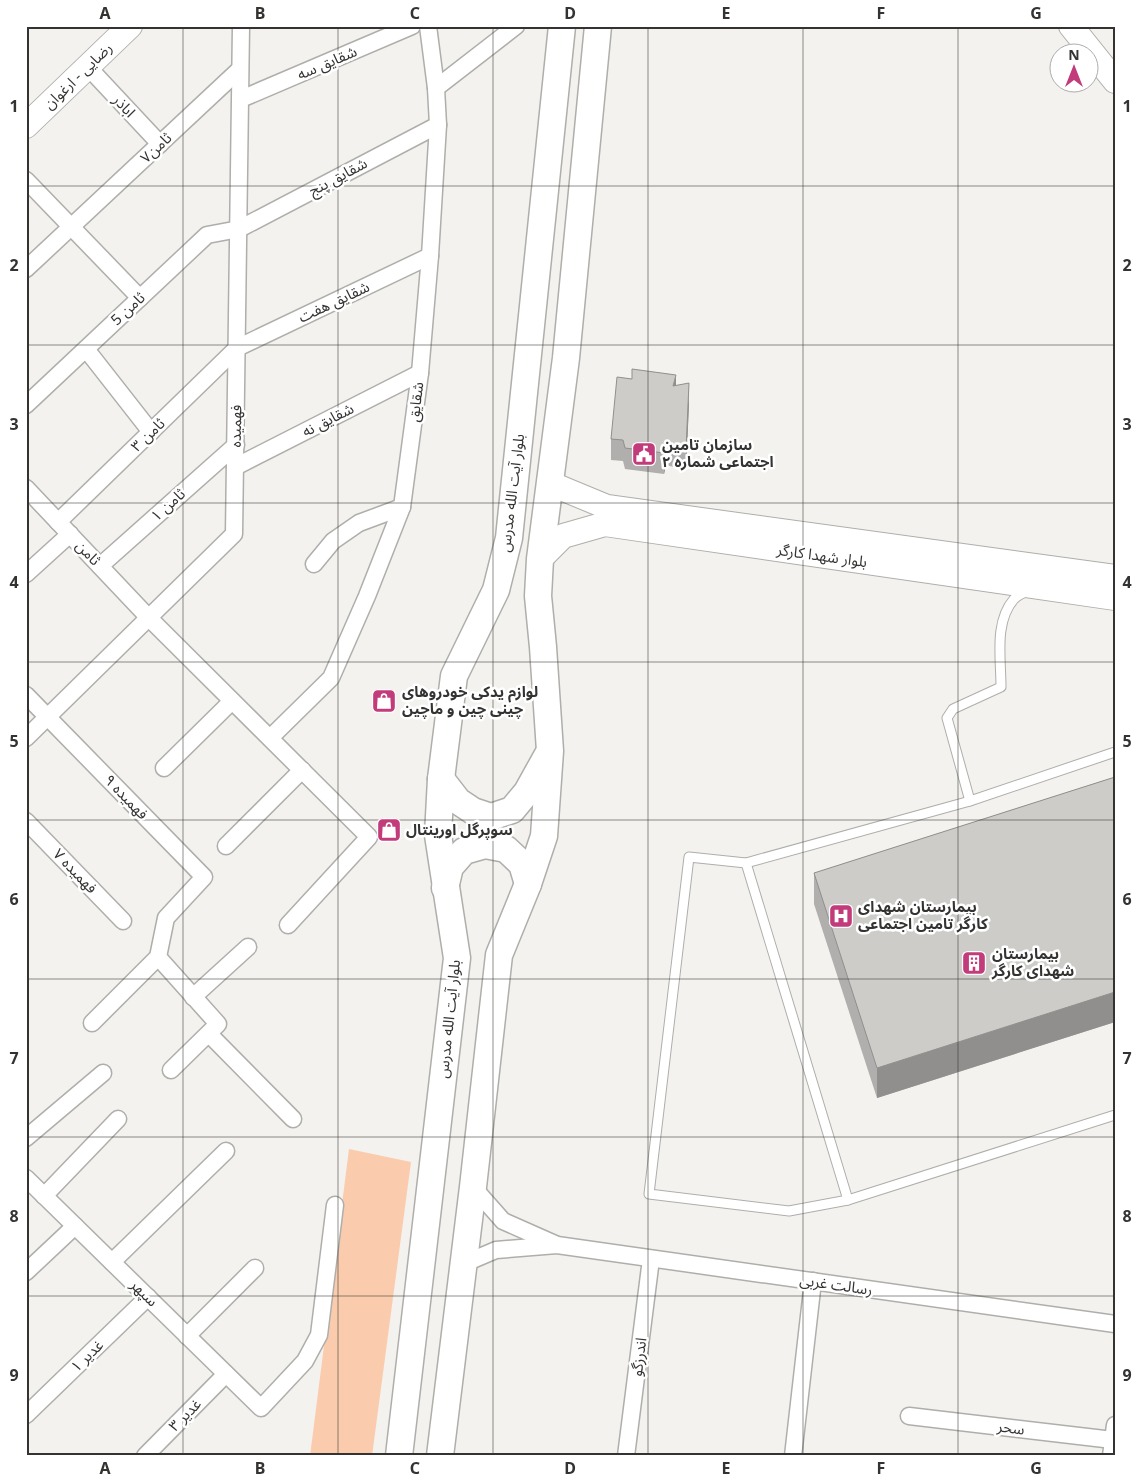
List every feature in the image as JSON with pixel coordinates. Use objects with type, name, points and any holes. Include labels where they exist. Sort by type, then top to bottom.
[{"type":"main road","name":"بلوار آیت الله مدرس","points":[[399,1456],[457,958],[438,835],[441,779],[454,676],[496,590],[509,538],[562,26]]},
{"type":"main road","points":[[440,1456],[499,955],[528,884],[544,836],[550,751],[538,596],[540,559],[566,358],[598,26]]},
{"type":"main road","points":[[441,779],[458,800],[473,811],[491,817],[512,810],[527,792],[550,751]]},
{"type":"main road","points":[[445,888],[450,867],[459,856],[464,851],[485,845],[506,849],[522,864],[528,884]]},
{"type":"street","name":"رضایی - ارغوان","points":[[26,126],[130,26]]},
{"type":"street","name":"فهمیده","points":[[26,738],[234,534],[241,26]]},
{"type":"street","name":"شقایق سه","points":[[241,99],[412,26]]},
{"type":"street","name":"شقایق","points":[[270,738],[331,678],[367,596],[402,507],[420,373],[430,256],[438,125],[436,88],[428,26]]},
{"type":"street","points":[[436,88],[516,26]]},
{"type":"street","points":[[1071,26],[1115,81]]},
{"type":"street","name":"اباذر","points":[[88,67],[160,144]]},
{"type":"street","name":"ثامن۷","points":[[26,269],[240,69]]},
{"type":"street","name":"شقایق پنج","points":[[239,229],[438,125]]},
{"type":"street","points":[[26,180],[140,298]]},
{"type":"street","name":"ثامن 5","points":[[26,405],[207,235],[239,229]]},
{"type":"street","name":"شقایق هفت","points":[[237,348],[430,256]]},
{"type":"street","name":"ثامن ۳","points":[[26,574],[64,528],[151,432],[237,348]]},
{"type":"street","points":[[86,349],[151,432]]},
{"type":"street","name":"شقایق نه","points":[[236,467],[420,373]]},
{"type":"street","name":"ثامن ۱","points":[[100,566],[236,445]]},
{"type":"street","name":"بلوار شهدا کارگر","points":[[549,482],[607,507],[1115,578]]},
{"type":"street","name":"ثامن","points":[[28,492],[149,618],[369,837],[288,925]]},
{"type":"street","points":[[314,564],[333,540],[359,523],[402,507]]},
{"type":"street","name":"بلوار شهدا کارگر","points":[[540,559],[564,536],[605,524],[1115,598]]},
{"type":"street","name":"فهمیده ۹","points":[[26,695],[204,877],[166,918],[158,957]]},
{"type":"street","points":[[164,768],[232,701]]},
{"type":"street","points":[[226,846],[302,770]]},
{"type":"street","name":"فهمیده ۷","points":[[26,821],[123,921]]},
{"type":"street","points":[[193,997],[248,947]]},
{"type":"street","points":[[92,1023],[158,957],[218,1024],[171,1070]]},
{"type":"street","points":[[209,1034],[293,1119]]},
{"type":"street","points":[[26,1138],[104,1073]]},
{"type":"street","points":[[44,1196],[118,1119]]},
{"type":"street","points":[[112,1262],[226,1150]]},
{"type":"street","name":"سپهر","points":[[26,1178],[261,1408],[305,1361],[319,1335],[335,1205]]},
{"type":"street","name":"رسالت غربی","points":[[473,1187],[503,1221],[557,1245]]},
{"type":"street","points":[[26,1272],[75,1226]]},
{"type":"street","name":"رسالت غربی","points":[[463,1264],[496,1250],[557,1245],[1115,1324]]},
{"type":"street","name":"اندرزگو","points":[[626,1456],[651,1259]]},
{"type":"street","points":[[187,1336],[255,1268]]},
{"type":"street","points":[[793,1456],[813,1282]]},
{"type":"street","name":"غدیر ۱","points":[[26,1415],[148,1297]]},
{"type":"street","name":"غدیر ۳","points":[[145,1456],[226,1374]]},
{"type":"street","name":"سحر","points":[[909,1416],[1113,1446]]},
{"type":"lane","points":[[970,800],[947,718],[954,709],[1001,687],[1000,633],[1004,614],[1016,597],[1036,587]]},
{"type":"lane","points":[[1115,752],[970,800],[746,863],[689,857],[648,1194],[789,1211],[848,1200],[1115,1115]]},
{"type":"lane","points":[[746,863],[848,1200]]},
{"type":"shaded area","points":[[349,1149],[411,1162],[372,1456],[310,1456]]},
{"type":"building","points":[[632,369],[676,375],[673,386],[689,383],[686,449],[666,444],[664,453],[625,448],[623,440],[611,439],[617,377],[632,379]]},
{"type":"building","name":"بیمارستان شهدای کارگر","points":[[1115,777],[1115,992],[877,1068],[814,873]]},
{"type":"place","name":"سازمان تامین اجتماعی شماره ۲","points":[[644,454]]},
{"type":"place","name":"لوازم یدکی خودروهای چینی چین و ماچین","points":[[384,701]]},
{"type":"place","name":"سوپرگل اورینتال","points":[[389,830]]},
{"type":"place","name":"بیمارستان شهدای کارگر تامین اجتماعی","points":[[841,916]]},
{"type":"place","name":"بیمارستان شهدای کارگر","points":[[974,963]]}]
